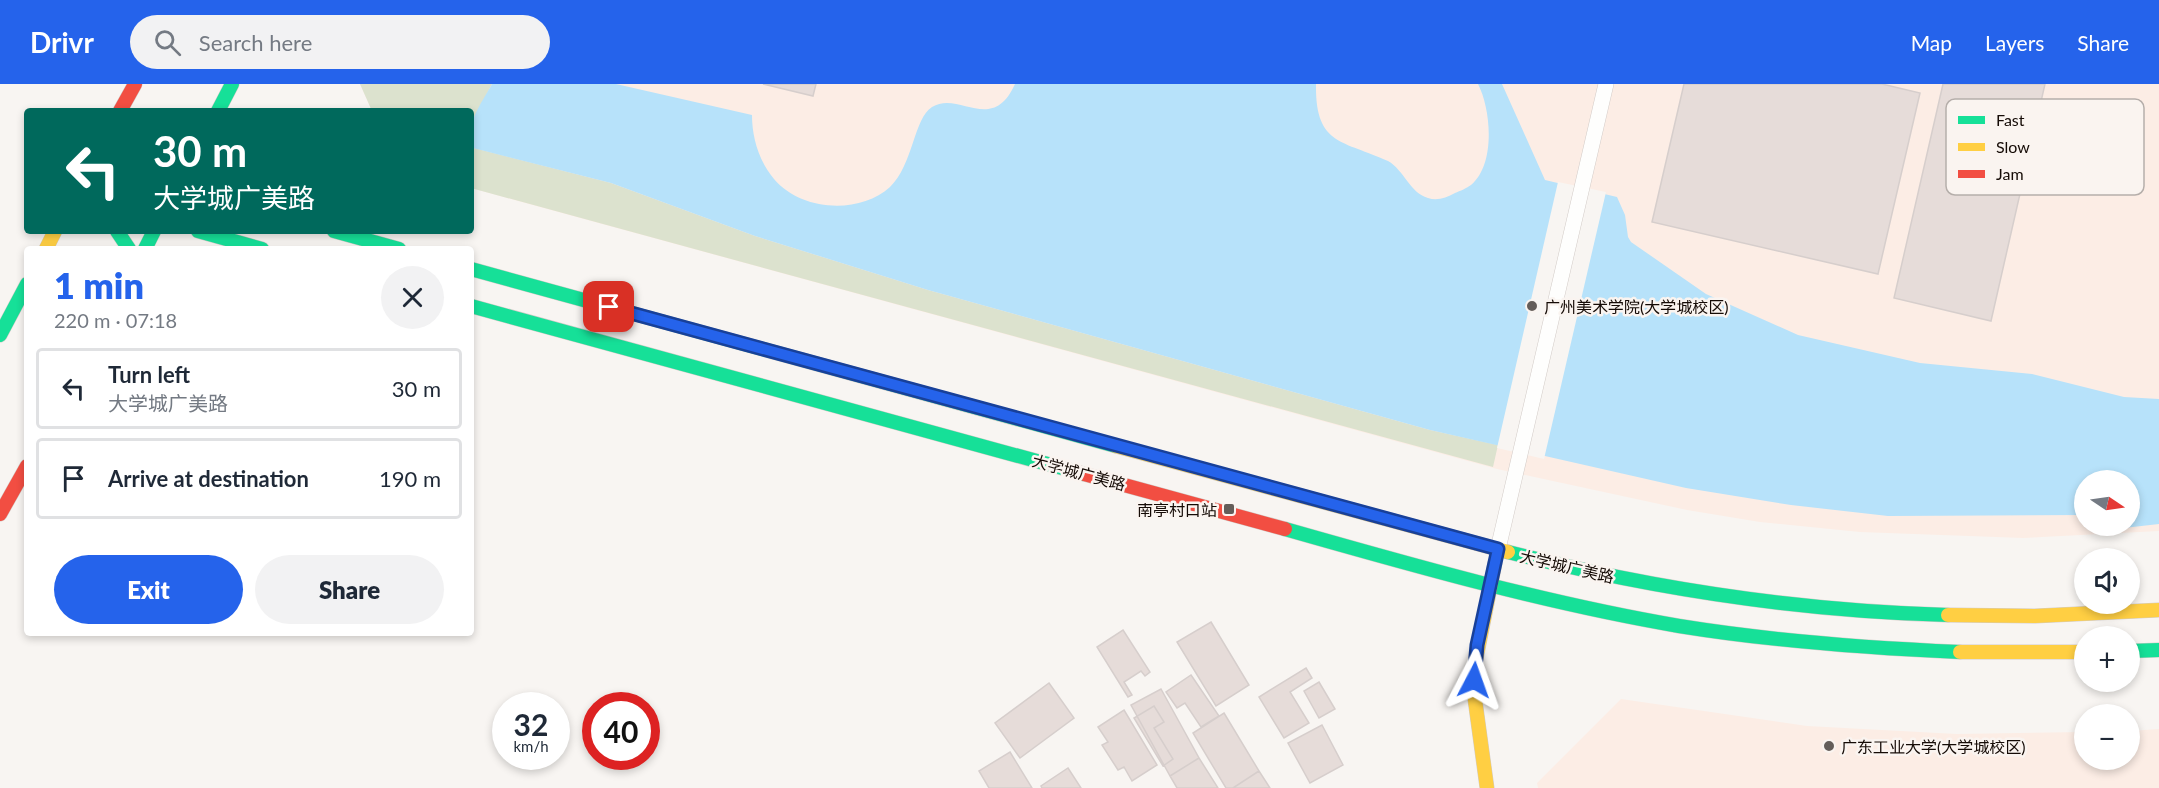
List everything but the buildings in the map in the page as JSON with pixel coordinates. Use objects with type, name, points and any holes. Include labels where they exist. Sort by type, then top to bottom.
[{"type":"main road","points":[[122,108],[135,84]]},
{"type":"main road","points":[[221,108],[232,84]]},
{"type":"main road","points":[[208,234],[250,246]]},
{"type":"main road","points":[[344,234],[388,246]]},
{"type":"main road","name":"大学城广美路","points":[[474,270],[1498,549],[1666,588],[1836,609],[1974,617],[2047,617],[2159,610]]},
{"type":"main road","points":[[0,335],[24,290]]},
{"type":"main road","name":"大学城广美路","points":[[474,307],[1491,584],[1624,615],[1709,630],[1813,643],[1919,651],[2014,654],[2074,652]]},
{"type":"main road","points":[[0,514],[24,471]]},
{"type":"main road","points":[[1486,788],[1474,680],[1477,645],[1498,549]]},
{"type":"main road","points":[[2140,651],[2159,650]]},
{"type":"lane","points":[[1498,549],[1606,84]]},
{"type":"shaded area","name":"广州美术学院(大学城校区)","points":[[360,84],[2159,84],[2159,531],[2140,532],[2140,470],[2074,470],[2074,535],[2023,538],[1860,532],[1760,522],[1687,510],[1497,469],[474,189],[474,108],[371,108]]},
{"type":"shaded area","name":"广东工业大学(大学城校区)","points":[[1621,699],[1807,726],[1957,734],[2074,732],[2074,770],[2140,770],[2140,730],[2159,729],[2159,788],[1538,788],[1537,783]]},
{"type":"green space","points":[[360,84],[492,84],[474,118],[474,108],[371,108]]},
{"type":"green space","points":[[474,148],[611,183],[755,236],[928,290],[1430,430],[1498,445],[1493,467],[474,189]]},
{"type":"water","points":[[492,84],[616,84],[752,115],[757,149],[764,165],[785,190],[814,203],[847,205],[877,196],[898,178],[921,121],[932,107],[942,103],[953,103],[975,108],[996,107],[1006,99],[1015,84],[1316,84],[1320,119],[1326,130],[1345,144],[1388,161],[1416,191],[1435,199],[1448,196],[1469,186],[1479,176],[1488,150],[1489,136],[1486,107],[1478,84],[1502,84],[1545,180],[1617,197],[1625,215],[1628,237],[1631,242],[1706,294],[1798,335],[1920,363],[2032,374],[2124,397],[2159,399],[2159,524],[2140,526],[2140,470],[2074,470],[2074,515],[1888,516],[1791,505],[1686,488],[1430,430],[928,290],[755,236],[611,183],[474,148],[475,115]]},
{"type":"pier","points":[[1558,182],[1606,192],[1544,459],[1497,448]]},
{"type":"traffic: fast","points":[[220,108],[232,84]]},
{"type":"traffic: fast","points":[[119,234],[127,246]]},
{"type":"traffic: fast","points":[[146,246],[152,234]]},
{"type":"traffic: fast","points":[[209,234],[251,246]]},
{"type":"traffic: fast","points":[[345,234],[388,246]]},
{"type":"traffic: fast","points":[[474,270],[1116,446]]},
{"type":"traffic: fast","points":[[0,335],[24,290]]},
{"type":"traffic: fast","points":[[474,307],[1084,474]]},
{"type":"traffic: fast","points":[[1285,529],[1431,570],[1629,617],[1749,636],[1960,652]]},
{"type":"traffic: fast","points":[[1508,552],[1617,577],[1726,596],[1837,609],[1948,615]]},
{"type":"traffic: fast","points":[[2140,651],[2159,650]]},
{"type":"traffic: slow","points":[[48,246],[54,234]]},
{"type":"traffic: slow","points":[[1116,446],[1508,552]]},
{"type":"traffic: slow","points":[[1487,788],[1475,700],[1475,664],[1495,563]]},
{"type":"traffic: slow","points":[[1948,615],[2035,616],[2159,610]]},
{"type":"traffic: slow","points":[[1960,652],[2074,652]]},
{"type":"traffic: jam","points":[[122,108],[135,84]]},
{"type":"traffic: jam","points":[[0,514],[24,471]]},
{"type":"traffic: jam","points":[[1084,474],[1285,529]]},
{"type":"place","name":"广州美术学院(大学城校区)","points":[[1532,306]]},
{"type":"place","name":"南亭村口站","points":[[1229,509]]},
{"type":"place","name":"广东工业大学(大学城校区)","points":[[1829,746]]},
{"type":"route","points":[[609,307],[1391,522],[1498,549],[1477,645],[1474,680]]}]
